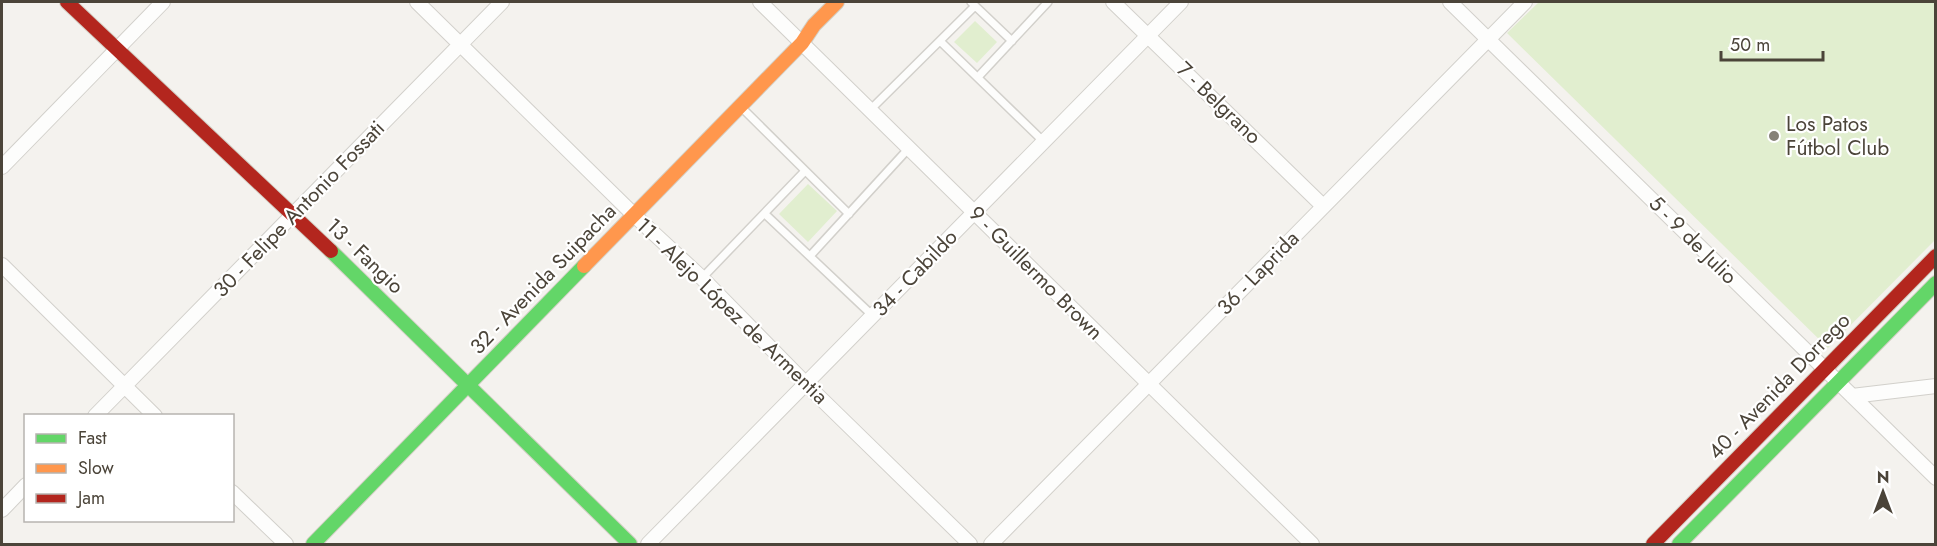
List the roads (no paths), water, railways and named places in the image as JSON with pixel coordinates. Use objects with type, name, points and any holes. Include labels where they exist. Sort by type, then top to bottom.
[{"type":"street","name":"13 - Fangio","points":[[67,2],[293,214],[630,544]]},
{"type":"street","points":[[2,167],[163,2]]},
{"type":"street","name":"11 - Alejo López de Armentia","points":[[417,2],[634,215],[702,278],[806,384],[970,544]]},
{"type":"street","name":"30 - Felipe Antonio Fossati","points":[[97,414],[502,2]]},
{"type":"street","name":"9 - Guillermo Brown","points":[[760,2],[1312,544]]},
{"type":"street","name":"32 - Avenida Suipacha","points":[[314,544],[802,43],[814,25],[837,2]]},
{"type":"street","name":"32 - Avenida Suipacha","points":[[802,43],[822,31],[851,2]]},
{"type":"street","name":"7 - Belgrano","points":[[1113,2],[1323,206]]},
{"type":"street","name":"34 - Cabildo","points":[[648,544],[1181,2]]},
{"type":"street","name":"5 - 9 de Julio","points":[[1450,2],[1935,478]]},
{"type":"street","name":"36 - Laprida","points":[[991,544],[1526,2]]},
{"type":"street","name":"40 - Avenida Dorrego","points":[[1653,544],[1935,256]]},
{"type":"street","points":[[2,265],[153,414]]},
{"type":"street","name":"40 - Avenida Dorrego","points":[[1679,544],[1935,283]]},
{"type":"street","points":[[1852,396],[1935,386]]},
{"type":"street","points":[[2,510],[24,487]]},
{"type":"street","points":[[234,494],[286,544]]},
{"type":"lane","points":[[978,77],[1048,2]]},
{"type":"lane","points":[[870,110],[941,42],[973,4],[1012,41]]},
{"type":"lane","points":[[941,42],[1044,142]]},
{"type":"lane","points":[[740,106],[849,214]]},
{"type":"lane","points":[[810,256],[909,148]]},
{"type":"lane","points":[[702,278],[805,171]]},
{"type":"lane","points":[[765,214],[873,316]]},
{"type":"place","name":"Los Patos Fútbol Club","points":[[1774,136]]}]
